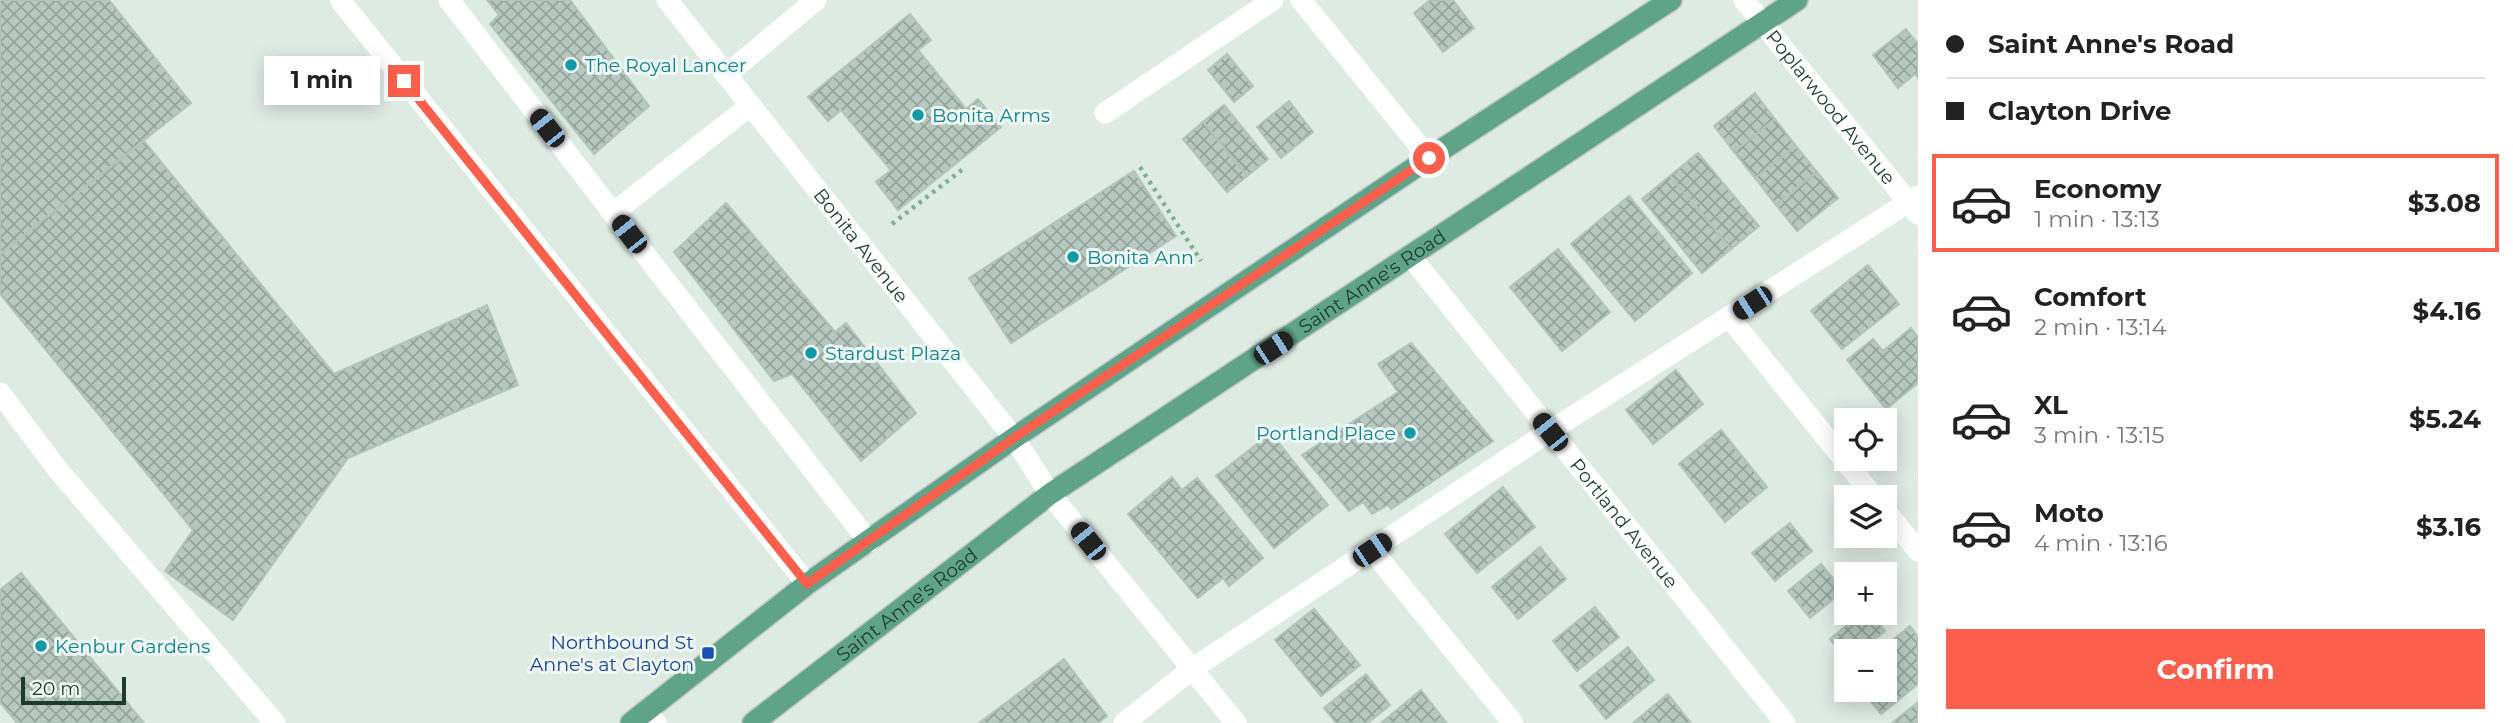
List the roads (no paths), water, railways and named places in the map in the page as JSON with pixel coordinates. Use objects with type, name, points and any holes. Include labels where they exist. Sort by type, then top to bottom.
[{"type":"main road","points":[[645,719],[807,584],[1014,438],[1429,158],[1671,0]]},
{"type":"main road","name":"Saint Anne's Road","points":[[753,723],[1050,494],[1797,0]]},
{"type":"street","points":[[340,0],[807,584]]},
{"type":"street","points":[[449,0],[869,542]]},
{"type":"street","name":"Bonita Avenue","points":[[667,0],[1014,438],[1050,494],[1236,723]]},
{"type":"street","points":[[726,75],[816,0]]},
{"type":"street","points":[[1105,113],[1273,0]]},
{"type":"street","points":[[1301,0],[1429,158]]},
{"type":"street","name":"Poplarwood Avenue","points":[[1744,0],[1915,204]]},
{"type":"street","points":[[613,213],[751,105]]},
{"type":"street","points":[[1124,723],[1192,669],[1550,432],[1729,317],[1915,204]]},
{"type":"street","name":"Portland Avenue","points":[[1411,257],[1785,723]]},
{"type":"street","points":[[1729,317],[1864,485]]},
{"type":"street","points":[[0,393],[58,470],[275,723]]},
{"type":"street","points":[[1897,525],[1918,551]]},
{"type":"street","points":[[1372,550],[1513,723]]},
{"type":"place","name":"The Royal Lancer","points":[[571,65]]},
{"type":"place","name":"Bonita Arms","points":[[918,115]]},
{"type":"place","name":"Bonita Ann","points":[[1073,257]]},
{"type":"place","name":"Stardust Plaza","points":[[811,353]]},
{"type":"place","name":"Portland Place","points":[[1410,433]]},
{"type":"place","name":"Kenbur Gardens","points":[[41,646]]},
{"type":"place","name":"Northbound St Anne's at Clayton","points":[[708,653]]}]
